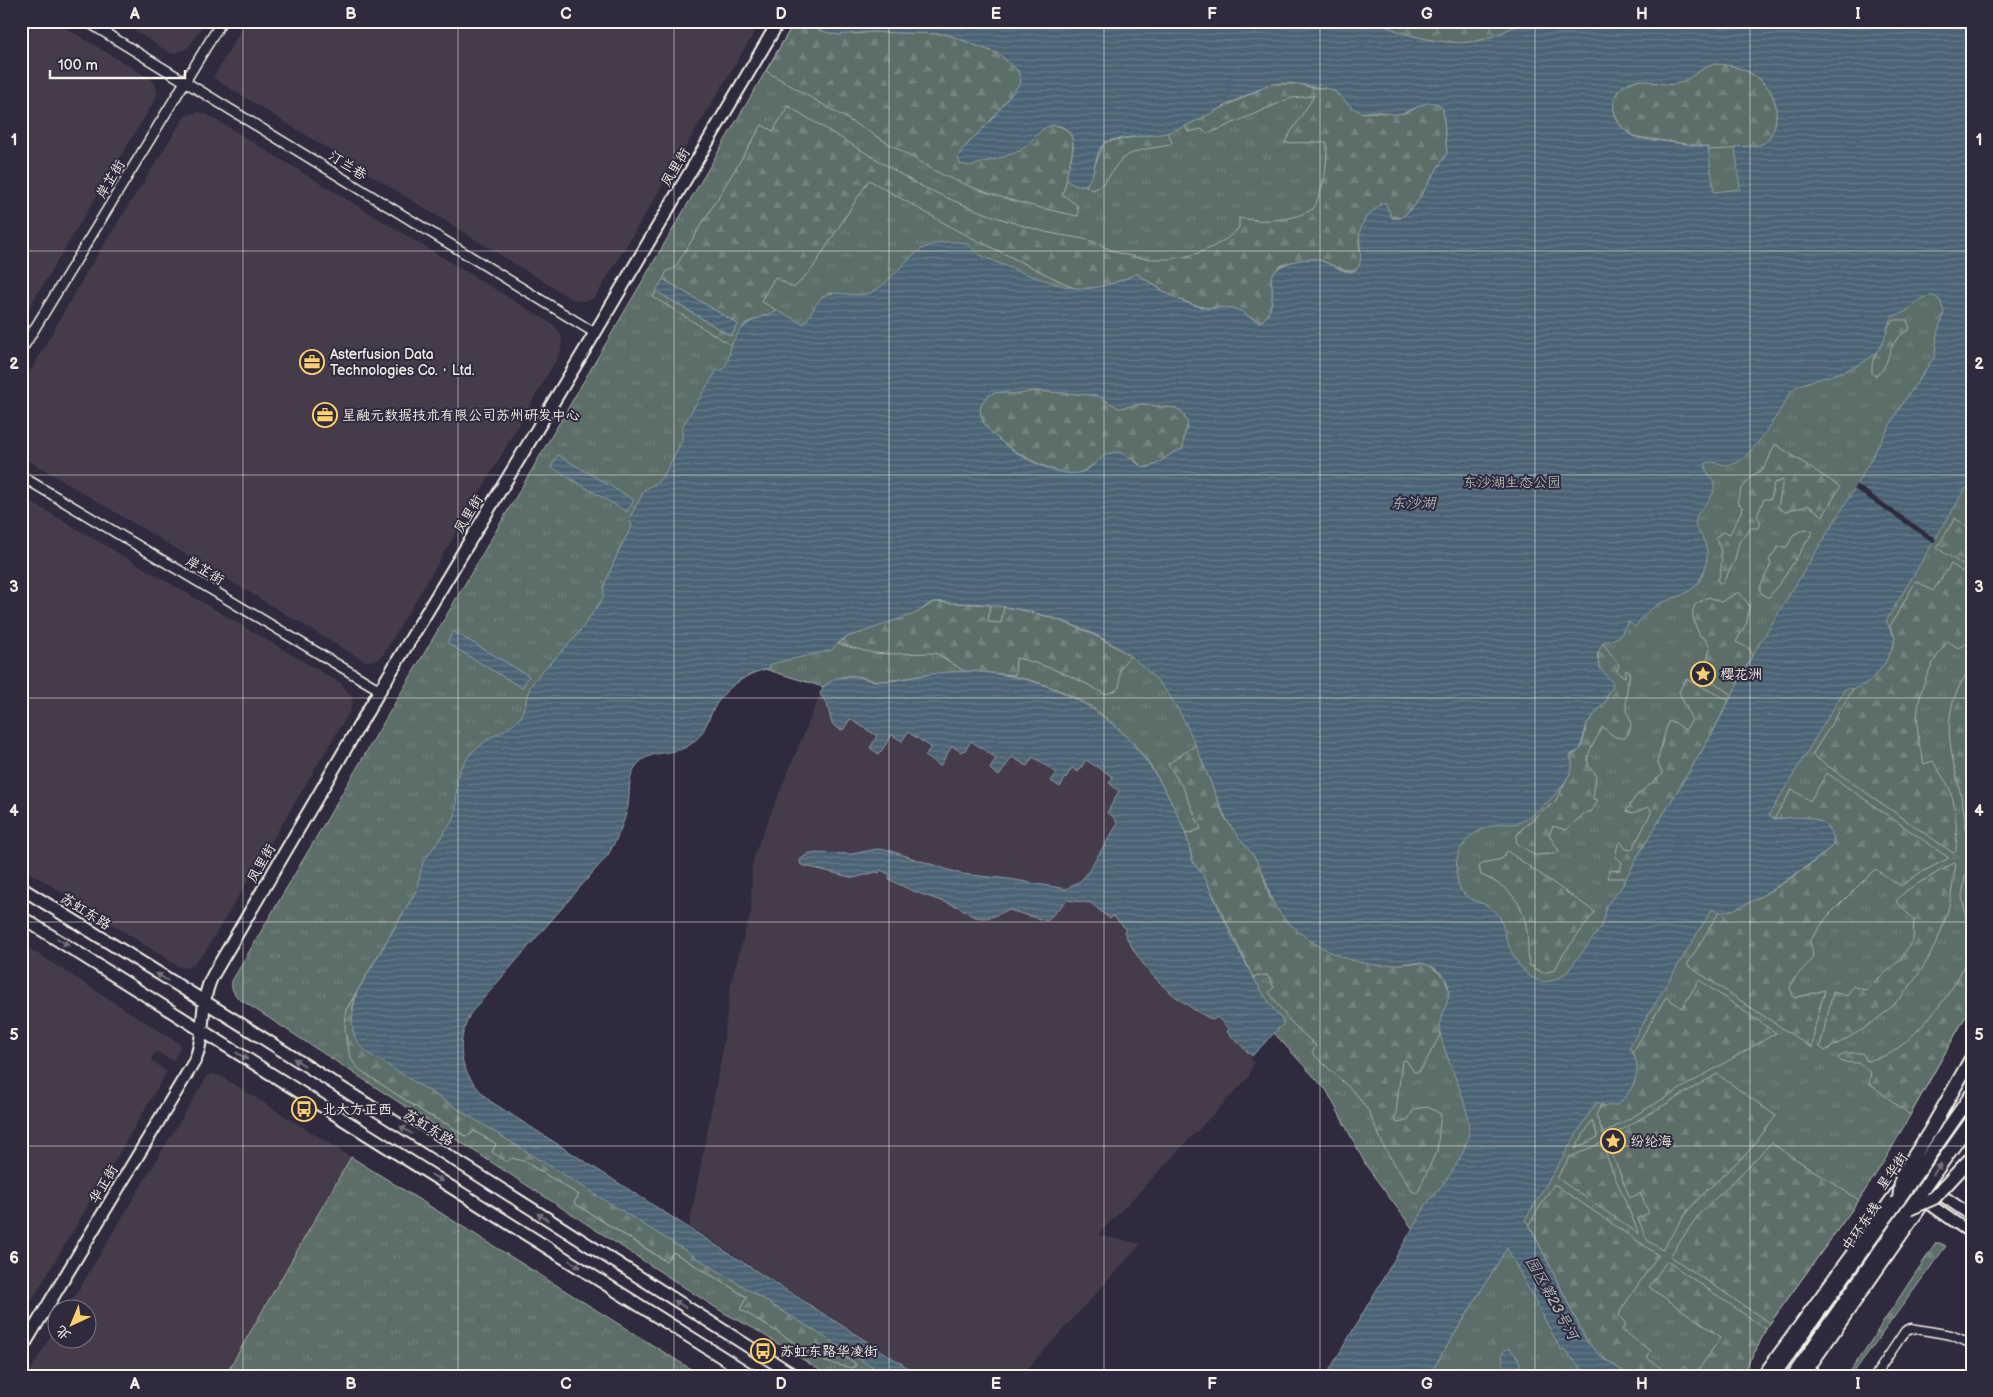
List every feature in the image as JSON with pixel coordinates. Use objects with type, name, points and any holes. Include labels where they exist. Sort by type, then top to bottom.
[{"type":"highway","points":[[1899,1199],[1902,1175],[1930,1131],[1972,1057]]},
{"type":"highway","name":"中环东线","points":[[1773,1376],[1972,1094]]},
{"type":"highway","points":[[1793,1376],[1972,1120]]},
{"type":"highway","points":[[1909,1209],[1934,1198],[1972,1157]]},
{"type":"main road","name":"凤里街","points":[[201,1030],[204,1002],[213,975],[380,690],[596,333],[779,21]]},
{"type":"main road","name":"苏虹东路","points":[[21,888],[795,1376]]},
{"type":"main road","points":[[21,916],[752,1376]]},
{"type":"main road","name":"华正街","points":[[21,1350],[194,1062],[200,1050],[201,1030]]},
{"type":"main road","name":"星华街","points":[[1764,1376],[1905,1181],[1972,1078]]},
{"type":"main road","points":[[1803,1376],[1925,1201],[1949,1174],[1972,1142]]},
{"type":"main road","points":[[1905,1181],[1934,1190],[1972,1216]]},
{"type":"main road","points":[[1905,1181],[1925,1201],[1972,1234]]},
{"type":"street","name":"汀兰巷","points":[[86,21],[596,333]]},
{"type":"street","name":"岸芷街","points":[[21,351],[222,21]]},
{"type":"street","name":"岸芷街","points":[[21,476],[380,690]]},
{"type":"street","points":[[1874,1376],[1905,1331],[1911,1328],[1951,1335],[1972,1344]]},
{"type":"shaded area","points":[[21,21],[54,21],[151,79],[155,83],[157,94],[21,321]]},
{"type":"shaded area","points":[[119,21],[206,21],[188,48],[176,53],[170,53]]},
{"type":"shaded area","points":[[246,21],[757,21],[760,23],[598,293],[591,300],[582,301],[572,299],[213,78]]},
{"type":"shaded area","points":[[199,112],[208,115],[554,325],[562,336],[561,351],[474,503],[383,655],[377,660],[365,661],[359,658],[21,456],[21,388],[86,273],[183,119],[186,115]]},
{"type":"shaded area","points":[[21,496],[342,684],[351,696],[353,702],[350,711],[205,952],[190,967],[178,966],[21,867]]},
{"type":"shaded area","points":[[823,687],[1093,709],[1284,1023],[1250,1058],[1254,1062],[1249,1077],[1098,1235],[1141,1244],[1021,1376],[921,1376],[689,1226],[721,1059],[731,982],[751,911],[752,867],[755,852]]},
{"type":"shaded area","points":[[21,943],[180,1044],[180,1049],[173,1061],[156,1051],[151,1060],[167,1072],[21,1319]]},
{"type":"shaded area","points":[[213,1074],[221,1076],[351,1157],[225,1376],[27,1376],[48,1340],[48,1350],[98,1350],[98,1300],[72,1300],[207,1076]]},
{"type":"green space","name":"东沙湖生态公园","points":[[795,21],[1972,21],[1972,1005],[1885,1160],[1859,1200],[1766,1329],[1740,1376],[1630,1376],[1525,1220],[1412,1228],[1367,1167],[1327,1091],[1274,1033],[1284,1023],[1267,1002],[1253,977],[1174,808],[1142,754],[1110,721],[1085,704],[1059,690],[1031,681],[1003,675],[973,672],[943,673],[881,681],[857,676],[845,676],[833,680],[823,687],[765,669],[753,672],[416,891],[346,1010],[346,1044],[363,1072],[428,1115],[449,1125],[464,1136],[474,1131],[497,1144],[492,1152],[524,1161],[579,1195],[574,1203],[665,1261],[673,1252],[747,1297],[741,1309],[826,1362],[854,1368],[856,1364],[841,1356],[845,1349],[873,1366],[869,1374],[861,1373],[844,1376],[835,1374],[829,1376],[753,1328],[724,1313],[238,998],[235,994],[232,988],[232,981]]},
{"type":"green space","points":[[795,21],[805,21],[821,31],[857,34],[870,32],[946,34],[999,54],[1018,71],[1021,82],[991,120],[962,150],[1020,151],[1048,126],[1061,127],[1071,136],[1073,142],[1072,156],[1062,194],[1078,206],[1078,216],[1006,198],[954,180],[937,172],[766,71]]},
{"type":"green space","points":[[1376,21],[1528,21],[1481,40],[1456,43],[1412,36]]},
{"type":"green space","points":[[1714,64],[1727,65],[1751,73],[1769,89],[1774,99],[1776,111],[1775,125],[1769,139],[1765,143],[1752,147],[1708,150],[1708,147],[1637,137],[1622,127],[1617,119],[1614,103],[1621,87],[1636,80],[1665,84],[1676,83]]},
{"type":"green space","points":[[1271,84],[1299,84],[1313,88],[1327,88],[1338,93],[1349,104],[1363,113],[1402,113],[1408,112],[1427,102],[1435,102],[1443,109],[1447,153],[1415,205],[1401,218],[1370,214],[1363,224],[1360,235],[1361,262],[1354,271],[1343,270],[1315,259],[1301,260],[1280,266],[1271,277],[1271,307],[1265,318],[1260,322],[1231,308],[1207,308],[1173,297],[1137,274],[1103,287],[1076,289],[958,231],[869,180],[812,269],[794,288],[775,277],[761,301],[778,311],[746,323],[731,345],[653,297],[656,291],[731,336],[738,324],[663,279],[667,271],[675,268],[762,125],[773,131],[788,106],[925,188],[961,204],[1035,229],[1088,240],[1119,253],[1151,259],[1167,259],[1183,257],[1213,247],[1239,228],[1239,218],[1278,220],[1306,213],[1314,208],[1325,175],[1327,142],[1284,143],[1314,96],[1291,98],[1208,134],[1201,129],[1188,132],[1185,126]]},
{"type":"green space","points":[[1168,132],[1172,143],[1170,145],[1132,153],[1121,160],[1101,186],[1092,190],[1085,185],[1104,143]]},
{"type":"green space","points":[[1895,320],[1907,320],[1910,329],[1894,343],[1886,363],[1875,376],[1872,373],[1873,359],[1887,332],[1889,324]]},
{"type":"green space","points":[[1032,391],[1096,395],[1119,408],[1142,404],[1176,408],[1182,412],[1188,424],[1183,449],[1154,465],[1143,468],[1133,458],[1095,464],[1075,474],[1045,467],[1008,447],[993,434],[983,421],[980,408],[991,394],[1002,392],[1018,394]]},
{"type":"green space","points":[[1775,444],[1840,487],[1823,516],[1808,505],[1786,512],[1778,508],[1783,480],[1774,483],[1771,499],[1764,499],[1757,516],[1761,523],[1758,528],[1751,528],[1739,542],[1735,560],[1722,584],[1718,581],[1722,559],[1716,537],[1723,532],[1730,534],[1741,512],[1742,507],[1737,502],[1741,490],[1752,476],[1763,469]]},
{"type":"green space","points":[[1955,518],[1972,530],[1972,571],[1937,548]]},
{"type":"green space","points":[[1806,529],[1813,532],[1783,579],[1769,597],[1766,597],[1760,591],[1760,587],[1771,564],[1769,560],[1778,547],[1787,547],[1794,534]]},
{"type":"green space","points":[[1951,564],[1972,578],[1972,641],[1958,648],[1948,641],[1938,655],[1924,684],[1920,699],[1918,730],[1924,764],[1933,761],[1948,785],[1952,796],[1956,827],[1956,851],[1953,853],[1812,755],[1853,689],[1865,684],[1883,665],[1892,649],[1895,638],[1890,626],[1916,581],[1933,591]]},
{"type":"green space","points":[[1739,592],[1749,605],[1747,622],[1736,642],[1750,649],[1752,656],[1732,695],[1708,678],[1710,666],[1707,661],[1710,648],[1705,639],[1700,636],[1694,621],[1693,608],[1709,597],[1721,602]]},
{"type":"green space","points":[[934,602],[990,605],[988,622],[1001,623],[1004,607],[1038,614],[1070,624],[1100,638],[1130,656],[1120,671],[1119,687],[1117,690],[1105,694],[1062,673],[1016,658],[1015,675],[964,671],[936,653],[873,653],[838,644],[847,637],[916,613]]},
{"type":"green space","points":[[1603,643],[1619,665],[1617,671],[1619,674],[1625,677],[1626,670],[1630,672],[1626,693],[1626,706],[1631,723],[1629,732],[1625,738],[1618,738],[1603,727],[1588,757],[1588,763],[1596,774],[1593,799],[1598,800],[1591,812],[1586,812],[1566,830],[1553,826],[1549,835],[1559,851],[1554,854],[1534,855],[1517,843],[1518,833],[1544,809],[1555,802],[1570,773],[1572,762],[1570,755],[1576,753],[1582,747],[1587,723],[1606,701],[1608,693],[1612,689],[1598,661],[1598,655]]},
{"type":"green space","points":[[1972,666],[1972,837],[1967,835],[1950,745],[1949,730],[1954,699],[1961,683]]},
{"type":"green space","points":[[1686,679],[1729,700],[1712,734],[1636,859],[1627,878],[1608,878],[1609,871],[1620,870],[1622,862],[1615,857],[1618,844],[1621,842],[1626,849],[1632,850],[1651,813],[1651,809],[1648,807],[1633,813],[1626,811],[1636,796],[1663,774],[1657,762],[1668,722],[1674,722],[1685,730],[1692,720],[1679,692]]},
{"type":"green space","points":[[1196,745],[1224,816],[1251,850],[1261,868],[1270,898],[1289,923],[1325,948],[1341,956],[1396,964],[1421,963],[1429,965],[1444,977],[1449,990],[1449,998],[1440,1026],[1440,1035],[1421,1070],[1414,1072],[1406,1060],[1402,1061],[1395,1121],[1397,1123],[1407,1121],[1414,1109],[1428,1107],[1441,1114],[1437,1150],[1416,1193],[1412,1191],[1385,1149],[1369,1112],[1357,1095],[1312,1053],[1316,1046],[1288,1019],[1269,992],[1274,987],[1267,975],[1253,977],[1206,880],[1193,862],[1186,834],[1201,829],[1183,788],[1168,764]]},
{"type":"green space","points":[[1827,773],[1949,858],[1918,874],[1901,886],[1875,869],[1827,917],[1810,941],[1813,952],[1812,958],[1795,978],[1790,988],[1794,998],[1825,990],[1815,1026],[1812,1048],[1687,965],[1719,912],[1747,903],[1779,886],[1832,846],[1832,835],[1825,825],[1819,821],[1805,818],[1774,819],[1792,789],[1810,801]]},
{"type":"green space","points":[[1507,851],[1595,912],[1562,956],[1555,970],[1543,973],[1529,965],[1526,926],[1519,905],[1515,898],[1503,887],[1481,875],[1479,867],[1482,863],[1502,859]]},
{"type":"green space","points":[[1954,863],[1956,864],[1951,899],[1943,925],[1930,954],[1913,982],[1893,1006],[1881,1016],[1825,1051],[1820,1047],[1833,992],[1847,996],[1853,986],[1865,990],[1900,960],[1913,940],[1914,920],[1896,901],[1907,890]]},
{"type":"green space","points":[[1966,869],[1972,873],[1972,917],[1966,917],[1962,897]]},
{"type":"green space","points":[[1972,929],[1972,1005],[1910,1115],[1869,1083],[1871,1073],[1858,1063],[1842,1062],[1838,1058],[1845,1053],[1862,1053],[1867,1061],[1881,1057],[1899,1047],[1920,1028],[1949,992],[1962,970],[1970,945]]},
{"type":"green space","points":[[1699,980],[1776,1033],[1603,1134],[1596,1115],[1601,1105],[1606,1106],[1634,1084],[1637,1067],[1633,1052],[1666,997],[1682,1008]]},
{"type":"green space","points":[[357,992],[352,1009],[845,1349],[841,1356],[854,1362],[855,1366],[851,1368],[826,1362],[740,1309],[747,1297],[673,1252],[666,1261],[574,1203],[579,1195],[524,1161],[511,1158],[507,1162],[492,1152],[496,1144],[474,1131],[470,1135],[465,1136],[449,1125],[428,1115],[363,1072],[355,1065],[350,1056],[345,1031],[346,1010]]},
{"type":"green space","points":[[1717,1074],[1776,1116],[1749,1151],[1688,1210],[1662,1250],[1647,1240],[1638,1218],[1649,1213],[1640,1193],[1630,1198],[1606,1139]]},
{"type":"green space","points":[[1592,1120],[1598,1137],[1575,1149]]},
{"type":"green space","points":[[1601,1143],[1639,1234],[1557,1178],[1570,1157]]},
{"type":"green space","points":[[1771,1143],[1859,1200],[1770,1323],[1670,1256],[1699,1214]]},
{"type":"green space","points":[[351,1157],[694,1371],[691,1376],[225,1376]]},
{"type":"green space","points":[[1554,1184],[1658,1255],[1621,1310],[1619,1316],[1626,1324],[1622,1330],[1651,1351],[1647,1358],[1672,1376],[1630,1376],[1603,1358],[1587,1342],[1529,1224]]},
{"type":"green space","points":[[1936,1243],[1946,1246],[1851,1376],[1847,1376],[1913,1276]]},
{"type":"green space","points":[[1507,1247],[1561,1349],[1564,1349],[1588,1376],[1429,1376]]},
{"type":"green space","points":[[1667,1261],[1766,1329],[1740,1376],[1676,1376],[1683,1366],[1695,1375],[1721,1337],[1649,1287]]},
{"type":"water","name":"东沙湖","points":[[805,21],[1376,21],[1412,36],[1456,43],[1481,40],[1528,21],[1838,21],[1876,24],[1899,21],[1972,21],[1972,490],[1966,488],[1886,621],[1895,638],[1889,656],[1871,680],[1863,685],[1845,689],[1769,815],[1774,819],[1797,817],[1819,821],[1825,825],[1832,835],[1832,846],[1795,875],[1760,897],[1729,911],[1718,912],[1712,909],[1629,1047],[1634,1055],[1637,1070],[1636,1078],[1629,1092],[1617,1105],[1606,1106],[1596,1102],[1525,1220],[1529,1224],[1587,1342],[1603,1358],[1630,1376],[1588,1376],[1564,1349],[1561,1350],[1507,1248],[1429,1376],[1326,1376],[1428,1202],[1452,1171],[1466,1145],[1469,1126],[1464,1101],[1441,1037],[1441,1019],[1449,995],[1445,978],[1437,970],[1423,964],[1377,965],[1350,959],[1323,948],[1299,932],[1275,907],[1262,871],[1255,858],[1227,821],[1191,735],[1178,709],[1166,691],[1151,674],[1117,647],[1078,627],[1036,613],[995,605],[933,602],[911,615],[847,637],[841,640],[832,650],[771,664],[770,668],[752,674],[736,683],[717,703],[704,730],[695,741],[677,751],[647,757],[634,769],[630,782],[629,801],[626,812],[620,831],[608,855],[470,1014],[462,1039],[461,1051],[466,1071],[480,1091],[490,1101],[921,1376],[887,1376],[368,1053],[358,1043],[352,1023],[357,992],[416,891],[423,862],[454,819],[457,779],[461,767],[471,753],[521,717],[530,687],[540,673],[575,638],[603,598],[604,586],[619,550],[632,526],[629,519],[645,489],[657,483],[665,473],[682,441],[682,427],[717,370],[723,370],[725,367],[732,344],[740,330],[757,319],[778,311],[804,324],[825,295],[837,293],[859,295],[872,292],[885,283],[920,250],[942,242],[967,244],[982,256],[1012,269],[1074,288],[1101,286],[1137,274],[1170,295],[1187,303],[1206,308],[1233,308],[1260,322],[1265,318],[1271,307],[1271,277],[1274,272],[1283,265],[1296,261],[1315,259],[1348,272],[1356,270],[1360,260],[1361,227],[1365,219],[1385,202],[1392,218],[1401,218],[1415,205],[1447,153],[1443,109],[1438,104],[1433,102],[1427,103],[1399,114],[1373,111],[1362,112],[1354,109],[1330,89],[1285,83],[1264,86],[1201,119],[1169,132],[1106,142],[1099,151],[1092,176],[1085,185],[1077,186],[1067,181],[1073,142],[1068,131],[1056,125],[1044,129],[1019,151],[971,166],[960,164],[958,157],[962,150],[991,120],[1021,82],[1018,71],[999,54],[946,34],[870,32],[838,35],[821,31]],"holes":[[[1714,64],[1739,68],[1761,80],[1769,89],[1774,99],[1776,111],[1775,125],[1767,141],[1759,145],[1735,147],[1740,189],[1714,192],[1708,147],[1637,138],[1629,134],[1622,127],[1614,111],[1616,95],[1621,87],[1630,82],[1641,80],[1670,85],[1676,84]],[[1933,296],[1940,300],[1944,312],[1937,334],[1935,356],[1899,409],[1853,491],[1752,656],[1712,734],[1636,859],[1622,886],[1606,906],[1602,926],[1567,972],[1557,979],[1547,982],[1530,976],[1511,951],[1499,916],[1494,910],[1468,897],[1459,886],[1456,866],[1461,849],[1469,838],[1480,830],[1499,824],[1516,824],[1525,819],[1542,807],[1558,791],[1570,774],[1572,767],[1570,755],[1580,750],[1587,723],[1606,701],[1608,693],[1612,689],[1613,683],[1600,668],[1597,655],[1603,643],[1619,637],[1628,622],[1635,627],[1654,607],[1688,592],[1697,584],[1707,561],[1705,543],[1696,527],[1697,515],[1713,494],[1714,489],[1713,481],[1705,466],[1706,463],[1713,462],[1732,465],[1742,459],[1762,437],[1795,388],[1805,383],[1845,371],[1866,361],[1881,346],[1893,316],[1905,312],[1921,299]],[[1032,391],[1096,395],[1119,408],[1142,404],[1176,408],[1182,412],[1188,424],[1183,449],[1154,465],[1143,468],[1128,456],[1117,452],[1107,454],[1082,472],[1071,473],[1043,467],[1028,460],[1001,442],[984,423],[981,416],[980,408],[991,394],[999,392],[1020,394]]]},
{"type":"water","points":[[663,279],[738,324],[731,336],[656,291]]},
{"type":"water","points":[[558,455],[634,500],[627,512],[551,467]]},
{"type":"water","points":[[453,631],[529,676],[522,688],[447,643]]},
{"type":"water","points":[[964,671],[1004,675],[1040,684],[1072,697],[1101,715],[1126,738],[1149,765],[1168,796],[1186,835],[1193,862],[1205,877],[1241,955],[1265,997],[1284,1023],[1252,1056],[1227,1032],[1229,1029],[1217,1017],[1213,1020],[1185,1004],[1161,984],[1140,960],[1131,946],[1124,932],[1126,929],[1113,916],[1110,919],[1091,903],[1067,900],[1047,921],[1009,910],[991,917],[979,918],[960,908],[898,884],[889,879],[890,875],[881,870],[879,873],[876,872],[854,878],[801,865],[800,860],[809,853],[852,854],[877,849],[888,850],[961,874],[1009,879],[1066,889],[1086,875],[1117,825],[1114,817],[1107,813],[1119,791],[1109,783],[1113,777],[1086,760],[1078,772],[1072,768],[1060,787],[1051,781],[1057,773],[1033,757],[1027,766],[1012,757],[999,776],[990,769],[996,758],[971,741],[965,751],[961,752],[952,746],[940,766],[925,756],[931,747],[908,732],[902,741],[892,735],[879,754],[870,748],[877,736],[850,719],[844,729],[841,730],[832,724],[827,704],[820,694],[823,687],[836,678],[854,676],[873,681],[891,681],[937,673]]},
{"type":"water","points":[[1506,1349],[1510,1349],[1518,1358],[1524,1376],[1505,1376],[1502,1354]]},
{"type":"pier","points":[[1856,484],[1936,539],[1934,543],[1854,489]]},
{"type":"place","name":"Asterfusion Data Technologies Co.，Ltd.","points":[[312,362]]},
{"type":"place","name":"星融元数据技术有限公司苏州研发中心","points":[[325,415]]},
{"type":"place","name":"樱花洲","points":[[1703,674]]},
{"type":"place","name":"北大方正西","points":[[304,1109]]},
{"type":"place","name":"纷纶海","points":[[1613,1141]]},
{"type":"place","name":"苏虹东路华凌街","points":[[763,1351]]},
{"type":"water label","name":"园区第23号河","points":[[1552,1298]]}]
